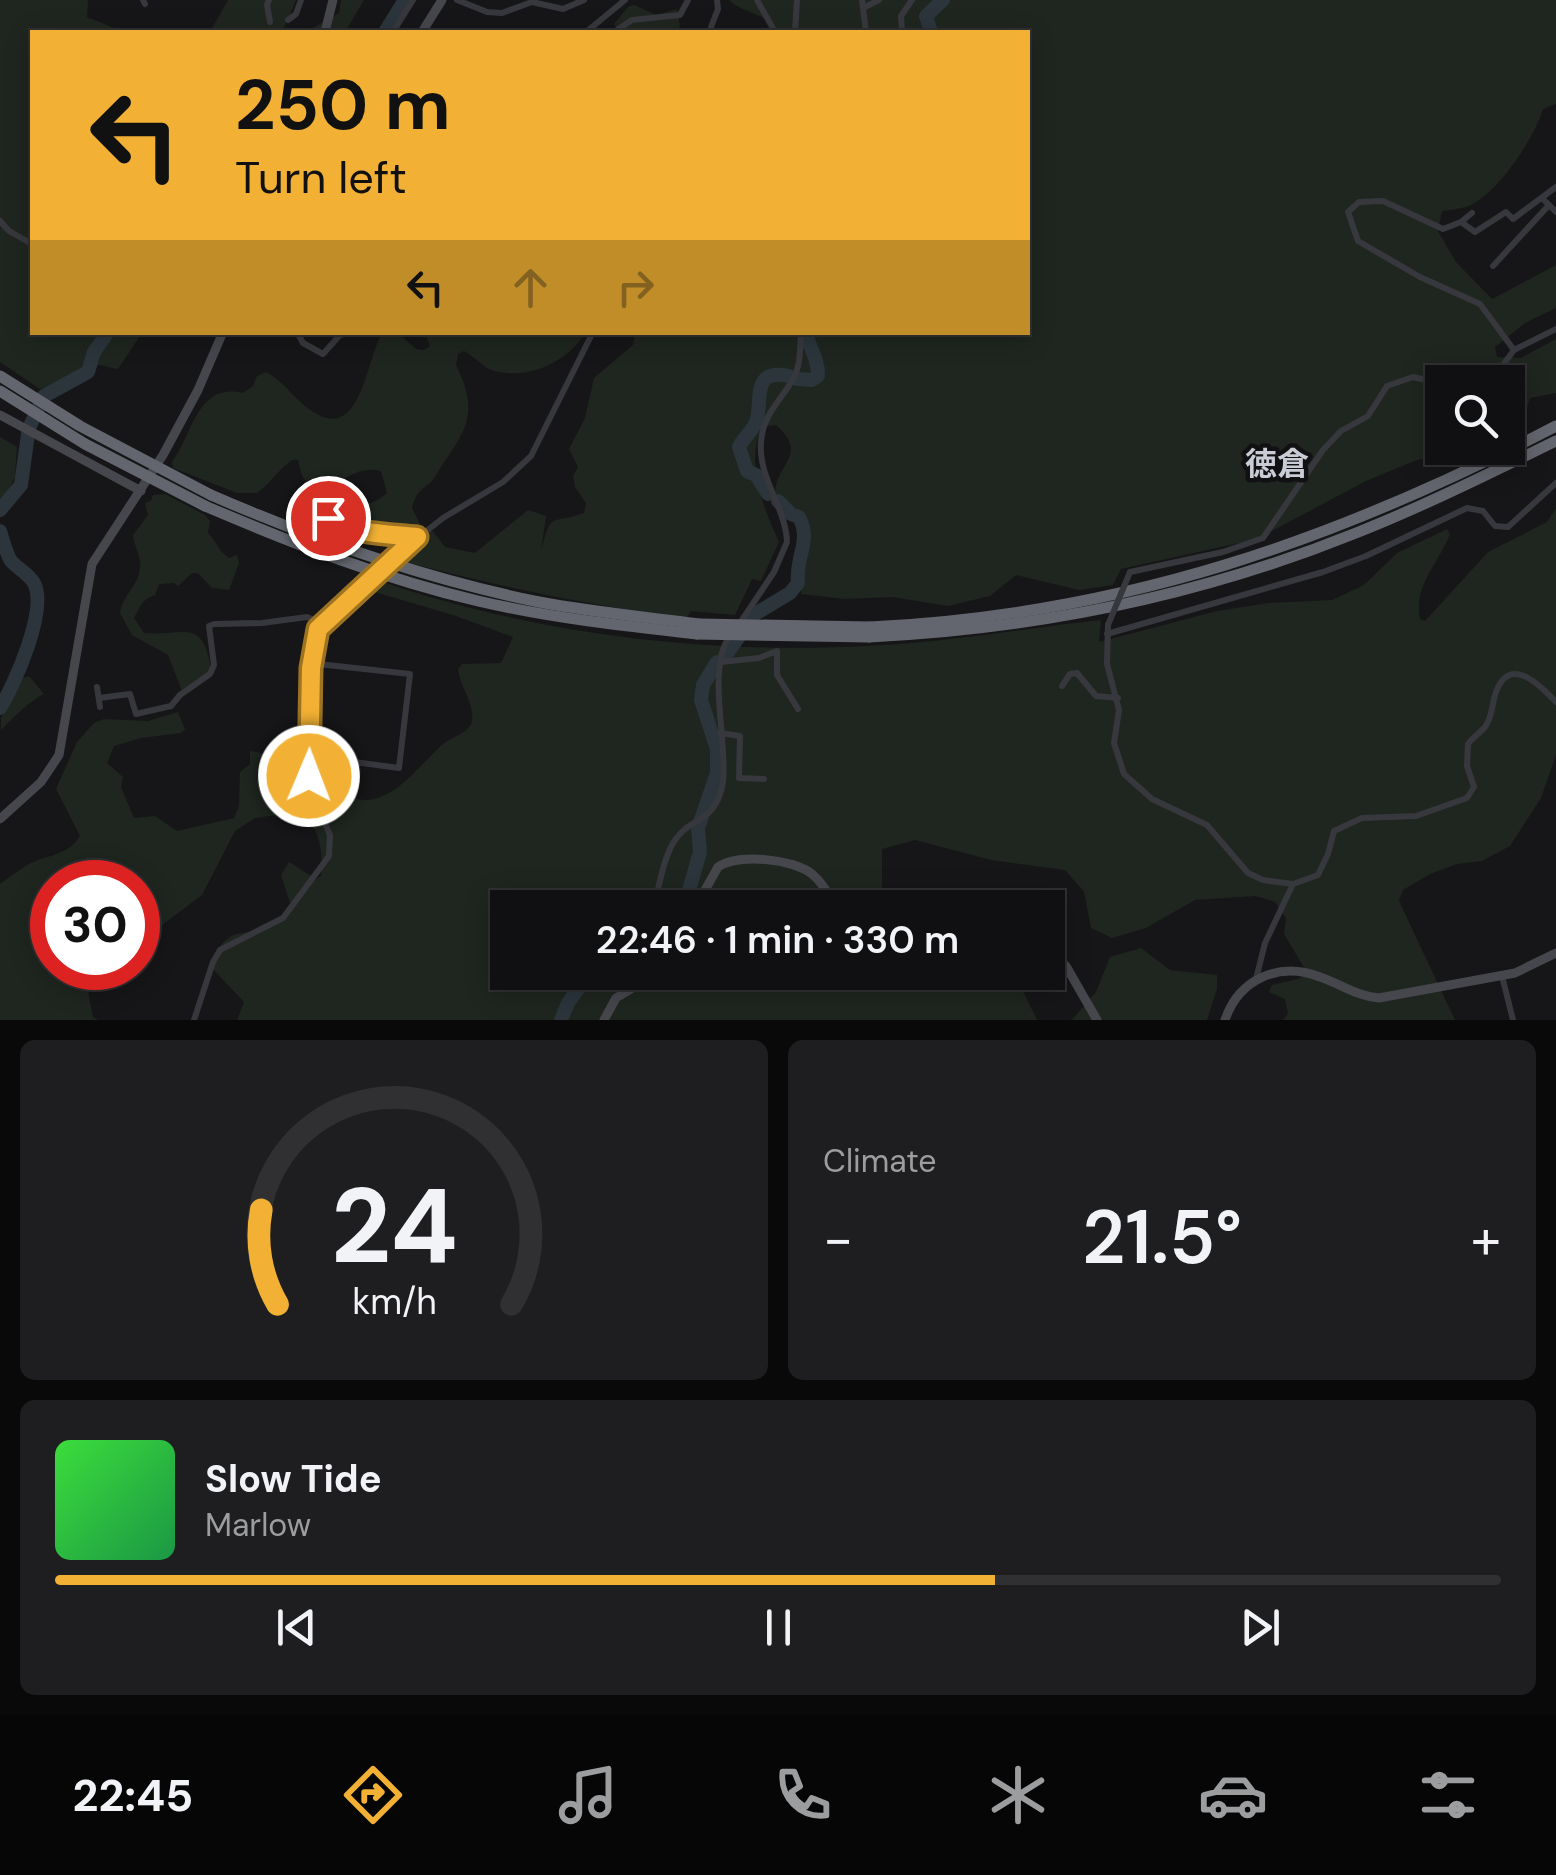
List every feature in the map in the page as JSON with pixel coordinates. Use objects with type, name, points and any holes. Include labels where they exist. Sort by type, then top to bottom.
[{"type":"highway","points":[[0,376],[208,501]]},
{"type":"highway","points":[[0,391],[85,444],[329,557],[478,601],[594,622],[698,629],[760,638],[970,630],[1065,617],[1218,581],[1356,534],[1556,441]]},
{"type":"highway","points":[[870,632],[1032,611],[1136,591],[1215,570],[1367,516],[1556,426]]},
{"type":"street","points":[[270,0],[270,22]]},
{"type":"street","points":[[288,20],[296,14],[301,0]]},
{"type":"street","points":[[326,30],[333,0]]},
{"type":"street","points":[[394,30],[413,0]]},
{"type":"street","points":[[423,30],[442,0]]},
{"type":"street","points":[[457,0],[502,14],[532,2],[563,9],[584,0]]},
{"type":"street","points":[[587,30],[625,0]]},
{"type":"street","points":[[617,30],[632,20],[680,15],[688,0]]},
{"type":"street","points":[[711,27],[717,0]]},
{"type":"street","points":[[758,0],[774,30]]},
{"type":"street","points":[[795,30],[798,0]]},
{"type":"street","points":[[866,30],[863,4],[878,0]]},
{"type":"street","points":[[902,30],[902,16],[912,0]]},
{"type":"street","points":[[1462,222],[1475,232],[1506,212],[1513,220],[1556,187]]},
{"type":"street","points":[[1542,198],[1556,212]]},
{"type":"street","points":[[1472,213],[1462,222],[1443,229],[1383,202],[1359,202],[1347,217],[1358,241],[1420,277],[1480,304],[1514,350]]},
{"type":"street","points":[[1494,266],[1549,205]]},
{"type":"street","points":[[0,221],[30,243]]},
{"type":"street","points":[[1503,365],[1514,350],[1556,329]]},
{"type":"street","points":[[0,820],[40,782],[60,755],[92,564],[141,491],[184,416],[221,335]]},
{"type":"street","points":[[299,335],[303,343],[323,354],[340,335]]},
{"type":"street","points":[[194,1020],[220,950],[282,918],[329,856],[330,835],[313,796],[309,756],[312,658],[322,624],[416,538],[503,482],[531,456],[592,335]]},
{"type":"street","points":[[659,890],[672,844],[710,813],[721,790],[723,645],[763,591],[787,542],[762,463],[761,442],[767,415],[793,380],[799,365],[801,335]]},
{"type":"street","points":[[1425,380],[1413,377],[1387,386],[1368,416],[1341,432],[1323,450],[1263,538],[1223,552],[1130,572],[1107,629],[1108,664],[1118,698],[1116,754],[1124,774],[1152,799],[1207,825],[1248,873],[1264,880],[1293,884],[1318,875],[1334,831],[1347,824],[1362,818],[1416,816],[1468,798],[1474,787],[1468,766],[1468,744],[1485,727],[1496,689],[1505,678],[1518,673],[1529,676],[1556,702]]},
{"type":"street","points":[[0,415],[141,491]]},
{"type":"street","points":[[1107,629],[1323,572],[1468,508],[1483,510],[1495,526],[1508,527],[1556,483]]},
{"type":"street","points":[[326,496],[331,496],[328,518],[333,523],[416,538]]},
{"type":"street","points":[[99,698],[130,694],[136,714],[171,706],[210,674],[214,664],[209,626],[214,624],[262,624],[307,617],[322,624]]},
{"type":"street","points":[[720,662],[759,658],[777,650],[777,675],[798,709]]},
{"type":"street","points":[[309,756],[399,768],[410,674],[318,664],[312,658]]},
{"type":"street","points":[[1062,686],[1070,674],[1077,673],[1096,696],[1118,698]]},
{"type":"street","points":[[98,686],[100,707]]},
{"type":"street","points":[[720,733],[740,736],[739,778],[764,779]]},
{"type":"street","points":[[705,890],[718,866],[743,858],[801,868],[825,890]]},
{"type":"street","points":[[1256,979],[1265,944],[1293,884]]},
{"type":"street","points":[[1225,1020],[1234,1001],[1256,979],[1271,972],[1297,971],[1378,998],[1502,976],[1531,968],[1556,953]]},
{"type":"street","points":[[1065,965],[1098,1020]]},
{"type":"street","points":[[1502,976],[1513,1020]]},
{"type":"street","points":[[604,1020],[616,998],[629,990]]},
{"type":"shaded area","points":[[0,0],[88,0],[87,17],[119,30],[30,30],[30,335],[141,335],[118,369],[99,365],[40,389],[0,362]]},
{"type":"shaded area","points":[[228,0],[296,0],[284,30],[211,30]]},
{"type":"shaded area","points":[[341,0],[364,0],[346,30],[309,30],[339,13]]},
{"type":"shaded area","points":[[729,0],[1556,0],[1556,104],[1543,109],[1523,151],[1501,180],[1478,201],[1442,211],[1438,231],[1456,262],[1492,299],[1556,265],[1556,308],[1525,323],[1495,347],[1497,357],[1521,358],[1556,339],[1556,393],[1530,398],[1525,413],[1525,365],[1425,365],[1425,458],[1366,481],[1257,539],[1121,569],[1113,585],[1079,590],[1016,575],[990,596],[948,606],[892,597],[845,599],[801,594],[808,528],[792,507],[775,495],[791,452],[786,435],[776,425],[761,427],[755,456],[762,500],[779,542],[761,581],[752,579],[735,615],[691,611],[687,617],[615,607],[507,587],[401,561],[431,529],[445,547],[475,553],[528,510],[546,516],[541,551],[550,524],[584,513],[586,503],[573,476],[578,467],[569,449],[585,418],[594,378],[633,345],[635,335],[1030,335],[1030,30],[772,30],[773,24]]},
{"type":"shaded area","points":[[634,5],[656,15],[677,9],[680,26],[678,30],[618,30],[614,24]]},
{"type":"shaded area","points":[[382,335],[400,335],[416,349],[424,350],[430,346],[426,335],[584,335],[557,361],[519,373],[492,370],[464,351],[458,354],[456,365],[467,393],[468,416],[453,449],[415,499],[412,508],[420,524],[416,527],[386,529],[340,518],[340,514],[387,493],[381,471],[364,470],[321,490],[307,483],[298,460],[292,460],[257,493],[237,493],[173,468],[172,462],[206,403],[215,395],[243,393],[253,386],[257,376],[266,372],[321,416],[335,419],[346,413],[362,388]]},
{"type":"shaded area","points":[[0,437],[17,447],[15,477],[0,507]]},
{"type":"shaded area","points":[[165,494],[205,515],[210,521],[208,533],[226,556],[237,555],[239,563],[229,590],[212,588],[198,573],[192,573],[178,586],[159,584],[155,595],[144,601],[134,618],[144,633],[190,633],[202,641],[211,668],[207,676],[182,691],[168,655],[132,635],[120,613],[139,574],[140,560],[133,535],[148,515],[145,503],[153,495]]},
{"type":"shaded area","points":[[1556,508],[1556,755],[1541,798],[1510,846],[1482,861],[1457,864],[1430,874],[1403,890],[1399,901],[1455,1020],[1283,1020],[1288,1014],[1285,999],[1269,992],[1272,985],[1308,974],[1284,934],[1286,918],[1275,902],[1256,896],[1195,900],[1146,928],[1112,938],[1091,928],[1084,892],[1065,870],[991,860],[915,840],[882,849],[882,890],[490,890],[490,990],[1022,990],[1037,1020],[237,1020],[244,1002],[210,966],[217,952],[229,937],[273,923],[291,906],[281,875],[289,862],[316,879],[321,876],[318,837],[295,805],[277,815],[255,818],[235,831],[202,895],[160,926],[160,860],[40,860],[64,851],[80,836],[56,789],[77,742],[94,723],[104,719],[148,721],[178,712],[185,729],[181,733],[114,746],[107,763],[123,777],[121,787],[134,818],[155,816],[177,831],[234,818],[239,806],[240,772],[250,764],[250,751],[267,756],[290,783],[324,782],[354,798],[379,797],[403,783],[443,744],[468,729],[472,721],[458,669],[462,664],[501,663],[513,637],[368,590],[377,580],[499,615],[563,628],[692,644],[820,648],[882,645],[1101,620],[1099,642],[1217,611],[1268,603],[1332,600],[1364,585],[1397,553],[1447,529],[1450,534],[1420,596],[1420,619],[1425,621],[1488,552],[1547,522]]},
{"type":"shaded area","points":[[29,676],[44,694],[1,730],[1,718],[20,679]]},
{"type":"shaded area","points":[[29,864],[30,990],[88,990],[93,1017],[98,1020],[0,1020],[0,884]]},
{"type":"shaded area","points":[[1141,948],[1170,970],[1217,975],[1217,989],[1207,1020],[1072,1020],[1096,992],[1110,957]]},
{"type":"waterway","points":[[386,30],[405,0]]},
{"type":"waterway","points":[[930,30],[926,16],[943,0]]},
{"type":"waterway","points":[[30,426],[44,396],[88,372],[94,352],[106,335]]},
{"type":"waterway","points":[[797,379],[812,380],[818,376],[807,335]]},
{"type":"waterway","points":[[768,494],[756,475],[747,471],[739,447],[756,423],[764,381],[769,376],[789,376]]},
{"type":"waterway","points":[[0,510],[21,485],[28,434]]},
{"type":"waterway","points":[[726,655],[755,614],[790,593],[798,583],[803,526],[799,517],[778,501]]},
{"type":"waterway","points":[[0,531],[11,561],[32,580],[37,595],[28,646],[0,708]]},
{"type":"waterway","points":[[689,890],[700,852],[698,828],[717,773],[717,749],[701,700],[703,685],[717,662]]},
{"type":"waterway","points":[[561,1020],[577,990]]},
{"type":"district","name":"徳倉","points":[[1277,464]]},
{"type":"route","points":[[309,776],[312,651],[318,629],[417,537],[361,530],[328,518]]}]
